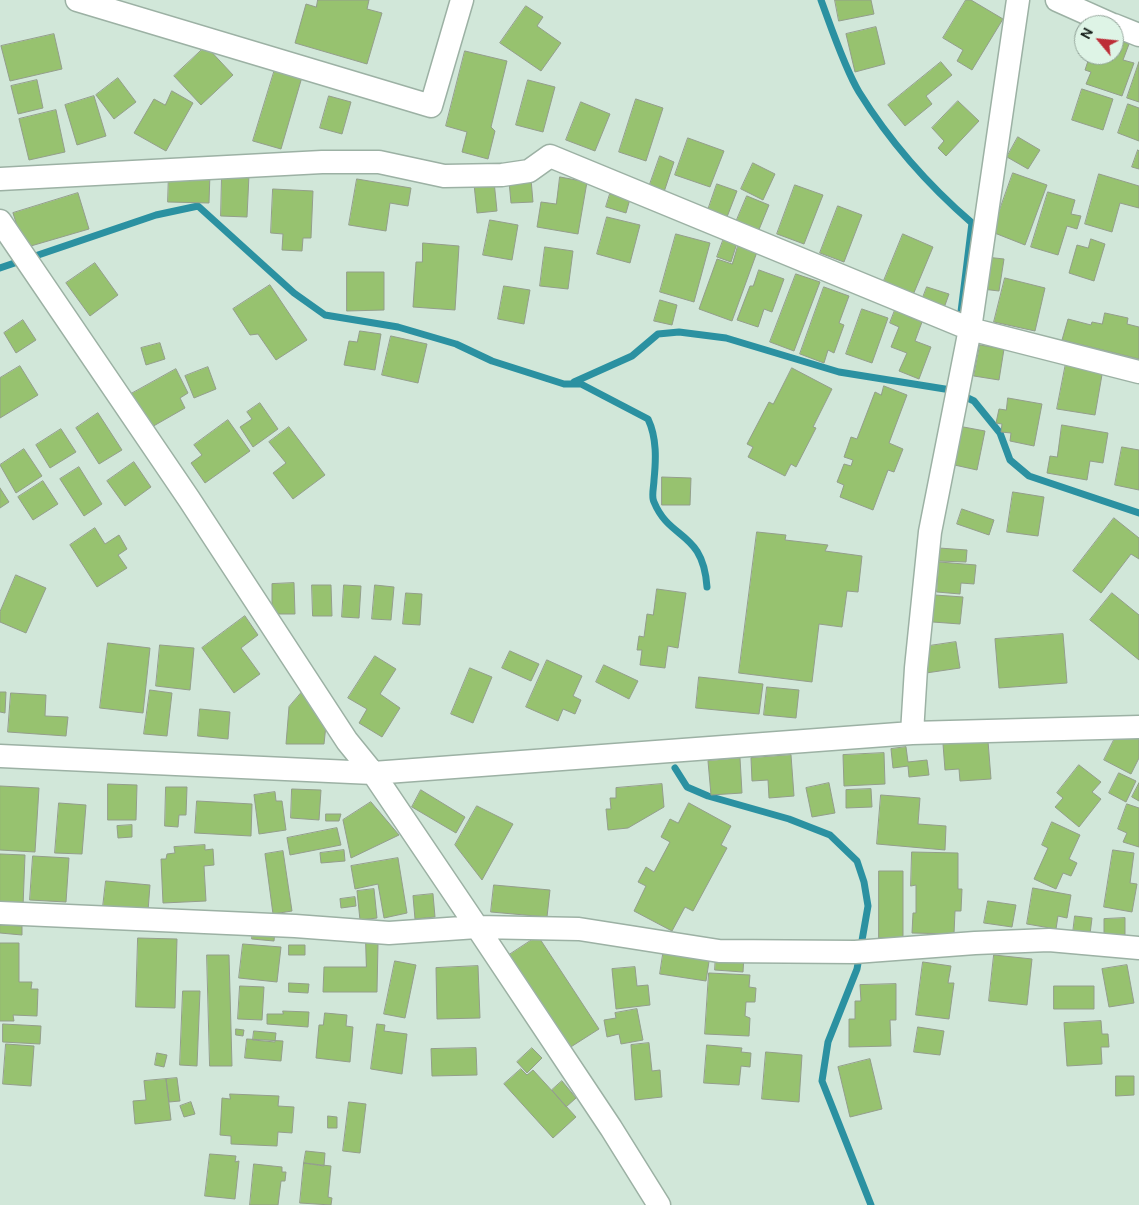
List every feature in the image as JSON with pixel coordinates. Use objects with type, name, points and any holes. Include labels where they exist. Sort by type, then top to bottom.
[{"type":"street","points":[[77,0],[431,106],[462,0]]},
{"type":"street","points":[[912,733],[916,668],[930,532],[970,329],[1018,0]]},
{"type":"street","points":[[1057,0],[1091,15]]},
{"type":"street","points":[[1124,29],[1139,35]]},
{"type":"street","points":[[0,179],[322,162],[379,162],[444,176],[502,175],[529,171],[550,156],[970,329],[1139,372]]},
{"type":"street","points":[[0,221],[189,499],[347,742],[373,773],[477,927],[611,1128],[659,1205]]},
{"type":"street","points":[[0,756],[373,773],[912,733],[1139,726]]},
{"type":"street","points":[[0,914],[295,926],[389,933],[477,927],[580,929],[719,951],[864,951],[1049,940],[1139,948]]},
{"type":"building","points":[[318,0],[369,0],[367,9],[382,13],[367,64],[295,43],[306,4],[316,7]]},
{"type":"building","points":[[835,0],[871,0],[874,14],[839,21]]},
{"type":"building","points":[[966,0],[971,0],[1003,19],[972,70],[957,61],[963,50],[943,38]]},
{"type":"building","points":[[526,6],[543,17],[537,26],[561,43],[541,71],[500,43]]},
{"type":"building","points":[[876,27],[885,64],[855,72],[846,34]]},
{"type":"building","points":[[54,34],[62,69],[10,81],[1,46]]},
{"type":"building","points":[[1124,42],[1129,44],[1124,57]]},
{"type":"building","points":[[206,46],[233,75],[201,105],[174,76]]},
{"type":"building","points":[[465,51],[507,61],[491,127],[495,131],[488,159],[462,152],[467,132],[446,126]]},
{"type":"building","points":[[1124,60],[1134,63],[1122,96],[1086,84],[1091,72],[1085,70],[1087,65],[1124,65]]},
{"type":"building","points":[[941,62],[952,75],[926,96],[932,104],[905,126],[888,105]]},
{"type":"building","points":[[1139,62],[1139,102],[1127,98]]},
{"type":"building","points":[[275,69],[302,77],[281,149],[253,141]]},
{"type":"building","points":[[118,78],[136,102],[114,119],[96,95]]},
{"type":"building","points":[[37,80],[43,108],[18,114],[11,86]]},
{"type":"building","points":[[528,80],[555,87],[543,132],[516,125]]},
{"type":"building","points":[[1082,89],[1113,99],[1103,130],[1072,120]]},
{"type":"building","points":[[172,91],[193,103],[166,151],[134,133],[154,99],[165,105]]},
{"type":"building","points":[[94,96],[106,136],[77,145],[65,105]]},
{"type":"building","points":[[329,96],[351,102],[342,134],[320,128]]},
{"type":"building","points":[[636,99],[663,108],[646,161],[619,152]]},
{"type":"building","points":[[958,101],[979,121],[946,156],[938,148],[944,141],[932,128]]},
{"type":"building","points":[[581,102],[610,114],[595,151],[566,140]]},
{"type":"building","points":[[1128,104],[1139,108],[1139,141],[1118,133]]},
{"type":"building","points":[[56,110],[65,152],[29,160],[19,119]]},
{"type":"building","points":[[1018,137],[1040,150],[1028,169],[1007,157]]},
{"type":"building","points":[[688,138],[724,151],[710,187],[675,175]]},
{"type":"building","points":[[1139,151],[1139,169],[1132,167]]},
{"type":"building","points":[[660,156],[674,162],[664,192],[649,187]]},
{"type":"building","points":[[753,163],[775,174],[763,200],[741,189]]},
{"type":"building","points":[[169,171],[210,173],[209,203],[168,202]]},
{"type":"building","points":[[1013,173],[1047,185],[1025,245],[992,232]]},
{"type":"building","points":[[1099,174],[1139,186],[1139,208],[1120,203],[1112,232],[1085,224]]},
{"type":"building","points":[[222,175],[249,175],[247,217],[221,216]]},
{"type":"building","points":[[560,177],[587,182],[578,234],[537,227],[541,202],[556,204]]},
{"type":"building","points":[[357,179],[411,188],[408,206],[390,203],[386,231],[349,225]]},
{"type":"building","points":[[531,179],[533,202],[511,203],[509,181]]},
{"type":"building","points":[[494,181],[497,211],[477,213],[474,184]]},
{"type":"building","points":[[717,184],[737,191],[727,217],[708,210]]},
{"type":"building","points":[[795,185],[823,195],[804,244],[777,234]]},
{"type":"building","points":[[273,189],[313,191],[311,238],[303,238],[302,251],[282,250],[283,234],[271,233]]},
{"type":"building","points":[[1048,192],[1075,200],[1071,214],[1081,216],[1077,229],[1067,226],[1058,255],[1031,247]]},
{"type":"building","points":[[78,193],[89,229],[24,248],[13,213]]},
{"type":"building","points":[[610,194],[630,199],[626,213],[606,207]]},
{"type":"building","points":[[747,196],[769,205],[758,232],[736,222]]},
{"type":"building","points":[[838,206],[862,215],[844,262],[820,253]]},
{"type":"building","points":[[607,217],[640,225],[630,263],[597,254]]},
{"type":"building","points":[[490,220],[518,225],[512,260],[483,255]]},
{"type":"building","points":[[676,234],[710,243],[694,302],[660,292]]},
{"type":"building","points":[[903,234],[933,247],[913,295],[883,283]]},
{"type":"building","points":[[724,238],[737,243],[731,262],[717,257]]},
{"type":"building","points":[[1091,239],[1105,244],[1094,281],[1069,273],[1077,245],[1088,248]]},
{"type":"building","points":[[423,243],[459,246],[455,310],[413,307],[416,262],[422,262]]},
{"type":"building","points":[[738,246],[757,252],[732,321],[699,309],[717,259],[732,264]]},
{"type":"building","points":[[545,247],[573,251],[568,289],[540,286]]},
{"type":"building","points":[[986,257],[1004,259],[999,291],[982,289]]},
{"type":"building","points":[[95,263],[118,295],[90,316],[66,283]]},
{"type":"building","points":[[759,270],[784,279],[772,312],[764,309],[758,327],[737,320],[750,286],[753,286]]},
{"type":"building","points":[[347,272],[384,272],[384,310],[347,311]]},
{"type":"building","points":[[796,274],[820,282],[794,351],[770,342]]},
{"type":"building","points":[[1005,278],[1045,288],[1035,331],[994,322]]},
{"type":"building","points":[[270,285],[307,340],[276,360],[258,334],[250,335],[233,309]]},
{"type":"building","points":[[504,286],[530,290],[524,324],[498,319]]},
{"type":"building","points":[[824,287],[849,296],[839,323],[844,325],[834,353],[828,350],[824,363],[800,354]]},
{"type":"building","points":[[927,287],[949,294],[944,308],[922,300]]},
{"type":"building","points":[[660,300],[677,305],[672,325],[654,321]]},
{"type":"building","points":[[897,305],[909,310],[907,316],[922,322],[915,341],[931,347],[919,379],[899,371],[907,353],[891,347],[899,327],[890,323]]},
{"type":"building","points":[[862,309],[888,318],[872,363],[846,354]]},
{"type":"building","points":[[1105,313],[1128,318],[1127,324],[1139,327],[1139,359],[1062,340],[1068,319],[1091,325],[1092,322],[1102,324]]},
{"type":"building","points":[[23,320],[36,340],[16,353],[4,333]]},
{"type":"building","points":[[360,331],[381,334],[375,370],[344,365],[349,341],[357,342]]},
{"type":"building","points":[[391,336],[427,344],[418,383],[382,375]]},
{"type":"building","points":[[160,343],[165,359],[146,365],[141,348]]},
{"type":"building","points":[[980,345],[1004,349],[999,380],[974,376]]},
{"type":"building","points":[[1066,363],[1103,369],[1095,415],[1057,409]]},
{"type":"building","points":[[20,366],[38,395],[0,418],[0,378]]},
{"type":"building","points":[[208,367],[216,389],[194,398],[185,376]]},
{"type":"building","points":[[792,368],[832,389],[813,427],[816,428],[796,467],[791,464],[785,476],[748,457],[753,447],[747,444],[769,402],[773,404]]},
{"type":"building","points":[[176,369],[188,393],[180,398],[185,408],[150,428],[131,394]]},
{"type":"building","points":[[884,386],[907,395],[889,443],[903,449],[894,472],[888,470],[873,510],[840,497],[844,485],[837,482],[844,464],[851,466],[853,460],[844,457],[851,437],[857,439],[875,392],[881,395]]},
{"type":"building","points":[[1008,398],[1042,404],[1034,446],[1010,441],[1011,433],[1001,432],[1002,424],[996,423],[999,409],[1006,410]]},
{"type":"building","points":[[260,403],[278,429],[253,447],[240,427],[252,419],[247,412]]},
{"type":"building","points":[[98,413],[122,450],[99,464],[76,428]]},
{"type":"building","points":[[228,420],[250,451],[205,483],[191,463],[202,455],[194,445]]},
{"type":"building","points":[[1062,425],[1108,433],[1103,463],[1090,461],[1087,480],[1047,473],[1050,456],[1057,457]]},
{"type":"building","points":[[958,426],[985,431],[977,470],[950,464]]},
{"type":"building","points":[[289,427],[325,475],[293,499],[273,473],[286,463],[269,442]]},
{"type":"building","points":[[61,429],[76,452],[50,468],[36,445]]},
{"type":"building","points":[[1122,447],[1139,450],[1139,490],[1115,485]]},
{"type":"building","points":[[24,449],[42,476],[16,493],[0,465]]},
{"type":"building","points":[[134,462],[151,487],[125,506],[107,481]]},
{"type":"building","points":[[79,467],[102,504],[84,516],[60,479]]},
{"type":"building","points":[[662,477],[691,478],[690,505],[662,505]]},
{"type":"building","points":[[43,481],[58,504],[33,520],[18,497]]},
{"type":"building","points":[[0,488],[9,502],[0,508]]},
{"type":"building","points":[[1013,492],[1044,497],[1038,536],[1007,532]]},
{"type":"building","points":[[962,509],[994,520],[989,535],[957,524]]},
{"type":"building","points":[[1114,518],[1139,538],[1139,559],[1131,554],[1101,593],[1073,571]]},
{"type":"building","points":[[95,528],[105,544],[119,535],[127,549],[118,555],[127,568],[97,587],[70,545]]},
{"type":"building","points":[[757,532],[786,535],[785,540],[828,545],[825,551],[862,556],[858,592],[847,591],[842,627],[819,624],[812,682],[739,673]]},
{"type":"building","points":[[939,548],[967,550],[966,562],[938,561]]},
{"type":"building","points":[[939,562],[976,565],[974,584],[961,583],[960,594],[937,592]]},
{"type":"building","points":[[16,575],[46,588],[26,633],[0,622],[0,612]]},
{"type":"building","points":[[294,583],[295,614],[272,614],[272,584]]},
{"type":"building","points":[[312,585],[331,585],[332,616],[313,616]]},
{"type":"building","points":[[344,585],[361,586],[359,618],[342,617]]},
{"type":"building","points":[[375,585],[394,587],[391,620],[372,619]]},
{"type":"building","points":[[657,589],[686,593],[678,648],[668,646],[665,668],[640,665],[642,650],[637,650],[639,636],[644,637],[647,614],[653,615]]},
{"type":"building","points":[[406,593],[422,594],[420,625],[403,624]]},
{"type":"building","points":[[1112,593],[1139,615],[1139,660],[1090,620]]},
{"type":"building","points":[[935,595],[963,597],[960,624],[933,622]]},
{"type":"building","points":[[245,616],[258,635],[241,648],[260,674],[234,693],[202,648]]},
{"type":"building","points":[[1063,634],[1067,683],[999,688],[995,639]]},
{"type":"building","points":[[956,642],[960,668],[926,673],[922,647]]},
{"type":"building","points":[[108,643],[150,648],[143,713],[100,708]]},
{"type":"building","points":[[160,645],[194,648],[190,690],[156,686]]},
{"type":"building","points":[[510,651],[539,664],[531,681],[502,668]]},
{"type":"building","points":[[375,656],[396,669],[380,694],[400,708],[382,737],[359,723],[367,709],[348,698]]},
{"type":"building","points":[[547,660],[582,676],[573,696],[581,700],[575,714],[563,709],[558,721],[526,707]]},
{"type":"building","points":[[604,665],[638,681],[629,699],[596,682]]},
{"type":"building","points":[[470,668],[492,677],[473,723],[451,714]]},
{"type":"building","points":[[699,677],[763,684],[759,714],[696,708]]},
{"type":"building","points":[[767,687],[799,690],[796,718],[764,715]]},
{"type":"building","points":[[150,690],[172,693],[167,736],[144,734]]},
{"type":"building","points":[[0,692],[6,692],[5,713],[0,712]]},
{"type":"building","points":[[302,692],[326,725],[324,744],[286,744],[289,707]]},
{"type":"building","points":[[11,693],[46,695],[45,716],[68,717],[66,736],[8,732]]},
{"type":"building","points":[[200,709],[230,712],[228,739],[198,736]]},
{"type":"building","points":[[1120,728],[1139,738],[1139,758],[1131,774],[1104,760]]},
{"type":"building","points":[[988,741],[991,779],[960,781],[959,769],[945,770],[943,744]]},
{"type":"building","points":[[906,747],[908,762],[927,760],[929,775],[909,777],[908,766],[893,768],[891,749]]},
{"type":"building","points":[[884,753],[885,784],[844,786],[843,755]]},
{"type":"building","points":[[791,755],[794,796],[769,798],[768,780],[752,781],[751,758]]},
{"type":"building","points":[[740,758],[742,793],[711,795],[708,761]]},
{"type":"building","points":[[1079,765],[1101,782],[1092,792],[1101,799],[1079,827],[1055,807],[1063,798],[1057,793]]},
{"type":"building","points":[[1119,773],[1136,781],[1126,802],[1109,793]]},
{"type":"building","points":[[829,783],[835,813],[812,817],[806,788]]},
{"type":"building","points":[[1139,783],[1139,801],[1132,797]]},
{"type":"building","points":[[108,784],[137,785],[136,820],[108,820]]},
{"type":"building","points":[[662,784],[664,807],[628,828],[608,830],[606,809],[611,809],[610,798],[616,798],[616,788]]},
{"type":"building","points":[[0,786],[39,788],[35,852],[0,850]]},
{"type":"building","points":[[166,787],[187,787],[186,815],[179,815],[178,827],[165,826]]},
{"type":"building","points":[[292,789],[321,790],[319,820],[291,818]]},
{"type":"building","points":[[871,789],[872,807],[846,808],[846,790]]},
{"type":"building","points":[[421,790],[465,817],[456,833],[412,807]]},
{"type":"building","points":[[275,792],[276,801],[282,801],[286,830],[259,834],[254,795]]},
{"type":"building","points":[[881,795],[920,798],[918,824],[946,826],[945,850],[877,844]]},
{"type":"building","points":[[197,801],[252,804],[251,836],[195,833]]},
{"type":"building","points":[[371,802],[399,835],[351,858],[343,820]]},
{"type":"building","points":[[59,803],[86,805],[82,854],[55,853]]},
{"type":"building","points":[[689,803],[731,826],[721,845],[727,848],[693,911],[685,907],[672,931],[634,911],[646,886],[638,882],[646,867],[654,872],[670,842],[661,837],[670,819],[678,823]]},
{"type":"building","points":[[1127,804],[1139,808],[1139,847],[1123,842],[1127,833],[1118,829]]},
{"type":"building","points":[[477,806],[513,824],[482,880],[455,845]]},
{"type":"building","points":[[326,814],[341,814],[339,821],[326,821]]},
{"type":"building","points":[[1052,822],[1080,835],[1069,859],[1077,863],[1071,876],[1063,873],[1056,889],[1034,879],[1048,848],[1042,845]]},
{"type":"building","points":[[132,825],[132,837],[118,838],[117,826]]},
{"type":"building","points":[[337,828],[341,845],[290,855],[287,838]]},
{"type":"building","points":[[205,845],[205,850],[213,849],[214,865],[204,866],[206,901],[163,903],[161,859],[166,859],[167,854],[175,853],[174,847]]},
{"type":"building","points":[[344,850],[345,861],[321,863],[320,853]]},
{"type":"building","points":[[1113,850],[1134,853],[1130,883],[1137,884],[1132,912],[1104,907]]},
{"type":"building","points":[[283,851],[292,911],[273,914],[265,854]]},
{"type":"building","points":[[912,852],[958,853],[958,889],[962,889],[961,911],[955,911],[954,934],[912,933],[913,913],[916,913],[916,885],[911,886]]},
{"type":"building","points":[[0,854],[25,855],[23,907],[0,906]]},
{"type":"building","points":[[33,856],[69,858],[66,902],[30,900]]},
{"type":"building","points":[[398,858],[407,913],[384,918],[378,884],[355,889],[351,866]]},
{"type":"building","points":[[879,871],[903,871],[903,938],[879,938]]},
{"type":"building","points":[[106,881],[150,885],[148,911],[103,907]]},
{"type":"building","points":[[494,885],[550,890],[547,917],[491,912]]},
{"type":"building","points":[[1033,888],[1071,895],[1067,918],[1058,916],[1056,929],[1027,924]]},
{"type":"building","points":[[374,889],[377,918],[360,920],[357,891]]},
{"type":"building","points":[[433,894],[435,917],[415,919],[413,896]]},
{"type":"building","points":[[355,897],[356,906],[341,908],[340,899]]},
{"type":"building","points":[[988,901],[1016,905],[1012,927],[984,923]]},
{"type":"building","points":[[1075,916],[1092,918],[1090,934],[1073,933]]},
{"type":"building","points":[[1125,918],[1125,935],[1104,935],[1104,919]]},
{"type":"building","points":[[0,925],[22,926],[22,935],[0,933]]},
{"type":"building","points":[[253,929],[275,931],[274,941],[252,939]]},
{"type":"building","points":[[538,936],[599,1029],[566,1050],[506,957]]},
{"type":"building","points":[[138,938],[177,939],[175,1008],[136,1007]]},
{"type":"building","points":[[0,943],[19,943],[19,982],[32,982],[31,989],[38,989],[37,1016],[13,1015],[14,1021],[0,1021]]},
{"type":"building","points":[[366,943],[378,943],[377,992],[323,992],[324,967],[366,967]]},
{"type":"building","points":[[243,944],[281,947],[277,982],[239,978]]},
{"type":"building","points":[[289,945],[305,945],[305,955],[289,955]]},
{"type":"building","points":[[664,948],[710,955],[706,981],[660,974]]},
{"type":"building","points":[[716,954],[744,956],[743,972],[715,970]]},
{"type":"building","points":[[207,955],[229,955],[232,1066],[210,1066]]},
{"type":"building","points":[[994,955],[1032,959],[1027,1005],[989,1001]]},
{"type":"building","points":[[395,961],[416,965],[405,1018],[384,1014]]},
{"type":"building","points":[[923,962],[951,966],[948,983],[954,983],[949,1019],[916,1015]]},
{"type":"building","points":[[1127,965],[1134,1003],[1109,1007],[1102,969]]},
{"type":"building","points":[[478,966],[480,1018],[437,1019],[436,968]]},
{"type":"building","points":[[635,967],[637,986],[648,985],[650,1005],[616,1009],[612,969]]},
{"type":"building","points":[[709,973],[750,975],[749,987],[756,988],[755,1002],[746,1002],[745,1016],[750,1018],[749,1036],[705,1034]]},
{"type":"building","points":[[289,983],[309,984],[308,993],[289,992]]},
{"type":"building","points":[[896,984],[896,1020],[890,1020],[891,1046],[849,1047],[849,1019],[855,1019],[855,1001],[861,1001],[860,985]]},
{"type":"building","points":[[240,986],[264,987],[262,1020],[238,1019]]},
{"type":"building","points":[[1054,986],[1094,986],[1094,1009],[1054,1009]]},
{"type":"building","points":[[183,991],[200,991],[197,1066],[180,1065]]},
{"type":"building","points":[[637,1009],[643,1040],[621,1044],[619,1034],[607,1037],[604,1020],[616,1018],[615,1013]]},
{"type":"building","points":[[283,1011],[309,1012],[308,1027],[267,1024],[267,1014],[283,1014]]},
{"type":"building","points":[[325,1013],[347,1015],[346,1026],[353,1027],[350,1062],[316,1058],[319,1025],[323,1025]]},
{"type":"building","points":[[1101,1021],[1102,1034],[1108,1034],[1109,1047],[1101,1047],[1102,1064],[1067,1066],[1064,1023]]},
{"type":"building","points":[[3,1024],[41,1026],[40,1044],[3,1042]]},
{"type":"building","points":[[377,1024],[385,1025],[384,1031],[407,1034],[402,1074],[371,1069]]},
{"type":"building","points":[[918,1027],[944,1031],[940,1055],[914,1052]]},
{"type":"building","points":[[236,1029],[244,1030],[243,1036],[236,1035]]},
{"type":"building","points":[[254,1031],[276,1033],[275,1042],[253,1040]]},
{"type":"building","points":[[247,1039],[283,1041],[281,1061],[245,1058]]},
{"type":"building","points":[[649,1043],[652,1071],[660,1070],[662,1097],[635,1100],[631,1045]]},
{"type":"building","points":[[6,1044],[34,1046],[31,1086],[3,1084]]},
{"type":"building","points":[[707,1045],[742,1048],[741,1052],[751,1053],[750,1067],[741,1066],[739,1085],[704,1083]]},
{"type":"building","points":[[476,1048],[477,1075],[432,1076],[431,1049]]},
{"type":"building","points":[[532,1048],[542,1058],[527,1073],[517,1062]]},
{"type":"building","points":[[766,1052],[802,1055],[799,1102],[762,1099]]},
{"type":"building","points":[[157,1053],[167,1055],[164,1067],[155,1065]]},
{"type":"building","points":[[870,1059],[882,1109],[850,1117],[838,1067]]},
{"type":"building","points":[[521,1069],[527,1075],[533,1070],[576,1117],[553,1138],[504,1084]]},
{"type":"building","points":[[1116,1076],[1134,1076],[1134,1095],[1116,1096]]},
{"type":"building","points":[[177,1078],[180,1101],[169,1102],[166,1079]]},
{"type":"building","points":[[166,1079],[171,1120],[135,1124],[133,1101],[146,1100],[144,1081]]},
{"type":"building","points":[[562,1081],[576,1098],[566,1107],[552,1090]]},
{"type":"building","points":[[230,1094],[279,1096],[278,1106],[294,1107],[292,1133],[278,1132],[277,1146],[231,1144],[231,1136],[220,1135],[222,1098],[230,1099]]},
{"type":"building","points":[[191,1102],[195,1114],[184,1117],[180,1106]]},
{"type":"building","points":[[349,1102],[366,1104],[360,1153],[343,1151]]},
{"type":"building","points":[[328,1116],[337,1117],[337,1128],[328,1128]]},
{"type":"building","points":[[306,1151],[325,1153],[324,1166],[304,1163]]},
{"type":"building","points":[[210,1154],[236,1156],[235,1162],[239,1161],[235,1199],[205,1196]]},
{"type":"building","points":[[304,1163],[331,1166],[328,1197],[332,1198],[331,1205],[300,1203]]},
{"type":"building","points":[[254,1164],[282,1167],[282,1172],[286,1172],[285,1181],[281,1181],[278,1205],[250,1205]]},
{"type":"waterway","points":[[821,0],[838,48],[859,92],[871,110],[925,178],[972,223],[960,320]]},
{"type":"waterway","points":[[0,268],[156,215],[198,206],[294,293],[325,315],[398,327],[456,344],[492,361],[564,384],[581,384],[648,419],[655,449],[653,500],[668,524],[693,545],[704,569],[707,587]]},
{"type":"waterway","points":[[574,382],[632,356],[658,334],[679,332],[726,338],[839,372],[951,390],[974,401],[1000,433],[1010,460],[1029,476],[1139,513]]},
{"type":"waterway","points":[[675,768],[687,787],[708,796],[789,819],[830,835],[857,861],[864,882],[868,906],[857,969],[828,1042],[822,1081],[871,1205]]}]
